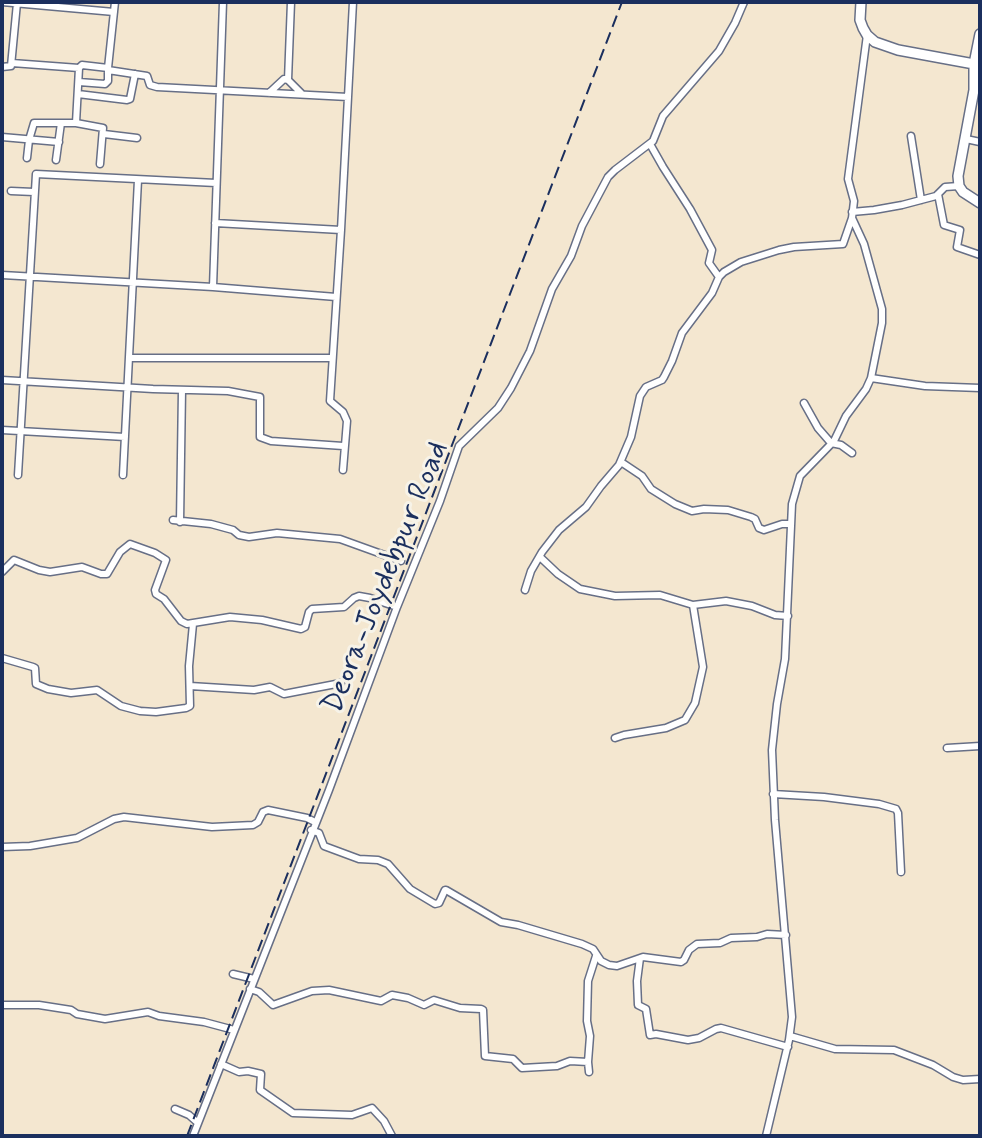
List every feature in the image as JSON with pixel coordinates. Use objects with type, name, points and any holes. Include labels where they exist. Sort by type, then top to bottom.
[{"type":"main road","points":[[861,2],[860,20],[867,35],[881,45],[974,64]]},
{"type":"main road","points":[[980,34],[974,64],[977,91],[958,176],[959,186],[970,198],[980,203]]},
{"type":"street","points":[[5,2],[114,12]]},
{"type":"street","points":[[79,82],[105,84],[108,81],[115,2]]},
{"type":"street","points":[[213,287],[223,2]]},
{"type":"street","points":[[269,93],[286,80],[290,2]]},
{"type":"street","points":[[343,470],[347,421],[343,412],[330,401],[353,2]]},
{"type":"street","name":"Deora-Joydebpur Road","points":[[193,1136],[459,446],[502,404],[511,388],[530,351],[552,289],[608,177],[650,144],[663,116],[719,51],[744,2]]},
{"type":"street","points":[[2,67],[9,68],[12,63],[17,3]]},
{"type":"street","points":[[525,590],[531,571],[559,530],[586,507],[621,462],[631,437],[640,396],[646,387],[664,377],[682,333],[712,293],[719,277],[741,262],[769,252],[843,244],[854,201],[848,179],[867,35]]},
{"type":"street","points":[[12,63],[108,69],[147,76],[150,85],[157,87],[348,97]]},
{"type":"street","points":[[76,123],[79,68]]},
{"type":"street","points":[[78,94],[130,99],[135,74]]},
{"type":"street","points":[[286,80],[303,95]]},
{"type":"street","points":[[27,158],[34,123],[76,123],[103,128],[100,164]]},
{"type":"street","points":[[56,160],[61,123]]},
{"type":"street","points":[[104,134],[137,138]]},
{"type":"street","points":[[911,136],[921,200]]},
{"type":"street","points":[[2,137],[59,142]]},
{"type":"street","points":[[966,139],[980,142]]},
{"type":"street","points":[[650,144],[712,250],[709,263],[719,277]]},
{"type":"street","points":[[18,475],[36,174],[216,183]]},
{"type":"street","points":[[123,475],[138,180]]},
{"type":"street","points":[[852,215],[921,200],[938,194],[945,187],[959,186]]},
{"type":"street","points":[[11,191],[34,192]]},
{"type":"street","points":[[938,194],[944,225],[960,230],[957,247],[980,255]]},
{"type":"street","points":[[766,1136],[788,1047],[792,1007],[773,794],[772,750],[785,659],[790,524],[800,476],[831,443],[871,378],[882,315],[864,244],[852,215]]},
{"type":"street","points":[[215,223],[341,230]]},
{"type":"street","points":[[2,275],[336,297]]},
{"type":"street","points":[[129,358],[332,358]]},
{"type":"street","points":[[871,378],[925,386],[980,388]]},
{"type":"street","points":[[2,380],[228,391],[260,397],[260,437],[271,441],[343,446]]},
{"type":"street","points":[[182,390],[176,521],[211,524],[249,537],[277,533],[340,539],[401,561]]},
{"type":"street","points":[[804,403],[831,443],[841,445],[852,453]]},
{"type":"street","points":[[2,430],[125,437]]},
{"type":"street","points":[[621,462],[642,476],[651,489],[692,511],[728,510],[755,519],[759,528],[764,530],[790,524]]},
{"type":"street","points":[[2,572],[14,560],[50,572],[82,567],[107,574],[120,552],[126,546],[133,545],[165,558],[156,594],[164,599],[181,621],[193,624],[230,617],[301,629],[305,627],[312,609],[344,607],[359,596],[397,607]]},
{"type":"street","points":[[540,557],[580,589],[615,596],[660,595],[693,605],[726,601],[788,616]]},
{"type":"street","points":[[615,738],[666,728],[685,720],[695,703],[703,667],[693,605]]},
{"type":"street","points":[[2,658],[35,668],[37,685],[71,693],[97,690],[121,706],[140,711],[156,712],[190,706],[189,666],[193,624]]},
{"type":"street","points":[[190,686],[254,690],[270,687],[284,694],[341,683]]},
{"type":"street","points":[[947,748],[980,746]]},
{"type":"street","points":[[773,794],[838,799],[896,809],[901,872]]},
{"type":"street","points":[[2,847],[77,838],[124,817],[212,827],[253,825],[268,810],[315,822]]},
{"type":"street","points":[[311,830],[319,833],[324,846],[359,859],[388,864],[410,889],[435,904],[439,903],[446,890],[501,922],[558,935],[593,949],[601,961],[609,965],[617,966],[640,958],[681,962],[697,944],[767,934],[786,935]]},
{"type":"street","points":[[589,1072],[588,981],[596,956]]},
{"type":"street","points":[[640,958],[638,1005],[646,1009],[650,1035],[688,1040],[721,1028],[788,1047]]},
{"type":"street","points":[[233,974],[254,979]]},
{"type":"street","points":[[250,989],[259,992],[273,1005],[312,991],[331,990],[381,1001],[392,995],[424,1005],[434,1000],[460,1008],[482,1009],[485,1056],[513,1059],[522,1068],[558,1066],[568,1061],[588,1062]]},
{"type":"street","points":[[2,1005],[39,1005],[105,1019],[148,1012],[234,1030]]},
{"type":"street","points":[[790,1036],[835,1049],[894,1050],[933,1065],[953,1077],[980,1079]]},
{"type":"street","points":[[221,1064],[239,1072],[261,1074],[260,1090],[293,1113],[352,1115],[372,1108],[392,1136]]},
{"type":"street","points":[[175,1109],[198,1123]]},
{"type":"railway","points":[[187,1136],[622,2]]}]
